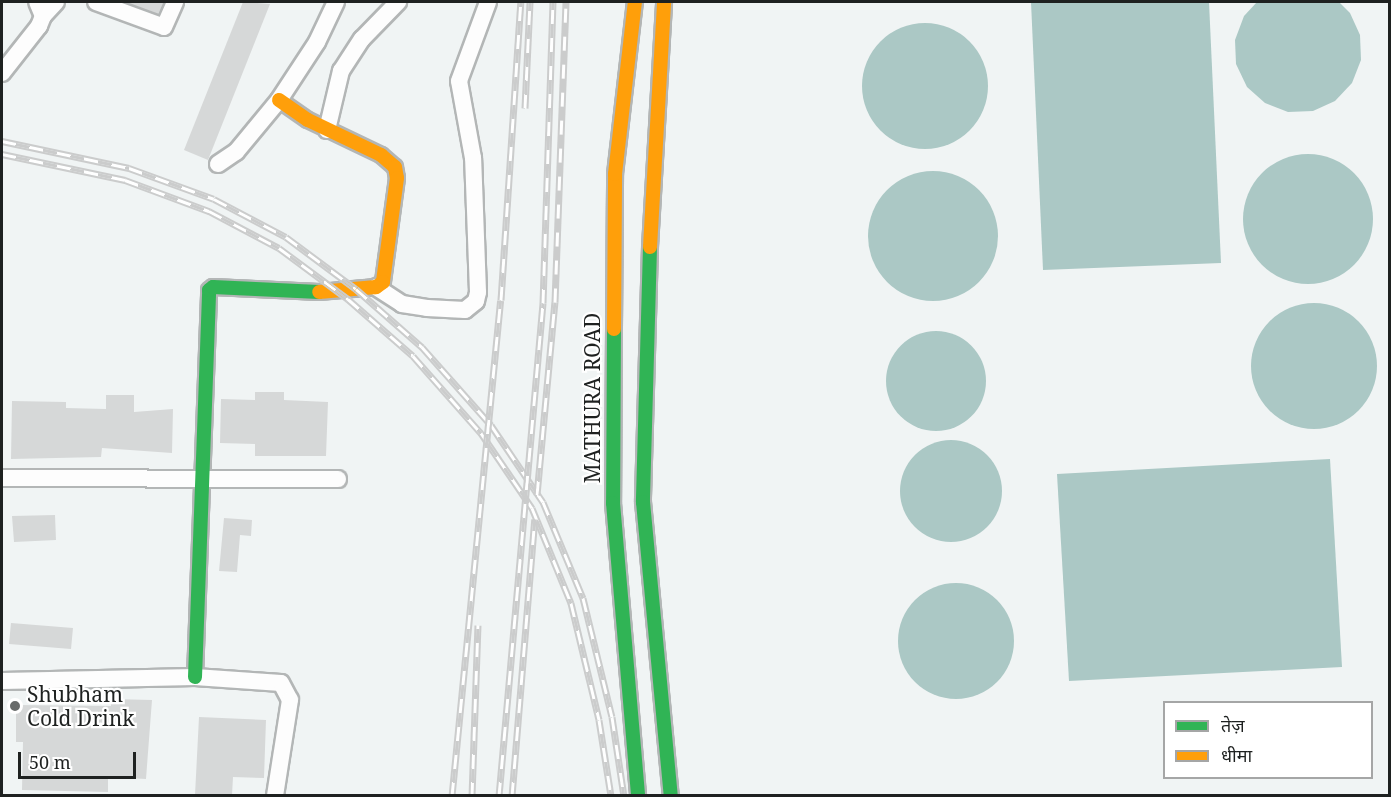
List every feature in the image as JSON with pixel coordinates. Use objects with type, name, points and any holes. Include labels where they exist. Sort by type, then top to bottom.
[{"type":"main road","name":"MATHURA ROAD","points":[[635,2],[615,174],[613,503],[638,795]]},
{"type":"main road","points":[[664,2],[652,175],[643,501],[671,795]]},
{"type":"main road","points":[[195,677],[208,290],[213,287],[312,293],[376,287],[383,282],[387,268],[397,178],[394,167],[381,155],[327,130],[279,100]]},
{"type":"street","points":[[2,73],[40,9],[56,2]]},
{"type":"street","points":[[96,2],[164,27],[175,2]]},
{"type":"street","points":[[218,164],[236,152],[279,100],[317,42],[336,2]]},
{"type":"street","points":[[327,130],[341,71],[362,39],[398,2]]},
{"type":"street","points":[[376,287],[402,304],[427,308],[465,310],[476,301],[478,292],[472,158],[459,81],[488,2]]},
{"type":"street","points":[[2,478],[201,476],[338,479]]},
{"type":"street","points":[[2,681],[195,677],[274,681],[287,690],[290,700],[275,795]]},
{"type":"water","points":[[1031,2],[1209,2],[1221,263],[1043,270]]},
{"type":"water","points":[[1257,2],[1339,2],[1350,13],[1360,35],[1361,60],[1352,83],[1335,101],[1313,111],[1288,112],[1265,103],[1247,87],[1236,64],[1235,40],[1244,16]]},
{"type":"water","points":[[925,23],[949,28],[970,41],[983,62],[988,86],[983,110],[970,131],[949,144],[925,149],[901,144],[880,131],[867,110],[862,86],[867,62],[880,41],[901,28]]},
{"type":"water","points":[[1308,154],[1333,159],[1354,173],[1368,194],[1373,219],[1368,244],[1354,265],[1333,279],[1308,284],[1283,279],[1262,265],[1248,244],[1243,219],[1248,194],[1262,173],[1283,159]]},
{"type":"water","points":[[933,171],[958,176],[979,190],[993,211],[998,236],[993,261],[979,282],[958,296],[933,301],[908,296],[887,282],[873,261],[868,236],[873,211],[887,190],[908,176]]},
{"type":"water","points":[[1314,303],[1338,307],[1359,321],[1373,342],[1377,366],[1373,390],[1359,411],[1338,425],[1314,429],[1290,425],[1269,411],[1255,390],[1251,366],[1255,342],[1269,321],[1290,307]]},
{"type":"water","points":[[936,331],[955,335],[972,345],[982,362],[986,381],[982,400],[972,417],[955,427],[936,431],[917,427],[900,417],[890,400],[886,381],[890,362],[900,345],[917,335]]},
{"type":"water","points":[[951,440],[980,448],[994,462],[1002,491],[994,520],[980,534],[951,542],[922,534],[908,520],[900,491],[908,462],[922,448]]},
{"type":"water","points":[[1330,459],[1342,667],[1069,681],[1057,474]]},
{"type":"water","points":[[956,583],[978,588],[997,600],[1009,619],[1014,641],[1009,663],[997,682],[978,694],[956,699],[934,694],[915,682],[903,663],[898,641],[903,619],[915,600],[934,588]]},
{"type":"building","points":[[125,2],[164,2],[158,14]]},
{"type":"building","points":[[243,2],[270,4],[208,160],[184,150]]},
{"type":"building","points":[[255,392],[284,392],[284,400],[328,402],[326,456],[255,456],[255,444],[220,443],[221,399],[255,400]]},
{"type":"building","points":[[106,395],[134,395],[134,412],[173,409],[172,453],[102,448],[101,457],[11,459],[12,401],[66,402],[66,408],[106,409]]},
{"type":"building","points":[[55,515],[56,540],[14,542],[12,516]]},
{"type":"building","points":[[224,518],[252,520],[251,536],[240,535],[237,572],[219,571]]},
{"type":"building","points":[[11,623],[73,628],[71,649],[9,644]]},
{"type":"building","points":[[111,699],[152,700],[146,779],[108,777],[108,792],[22,790],[23,742],[16,742],[16,705],[111,706]]},
{"type":"building","points":[[199,717],[266,720],[264,778],[233,777],[232,795],[195,795]]},
{"type":"railway","points":[[452,796],[501,300],[521,2]]},
{"type":"railway","points":[[525,108],[530,2]]},
{"type":"railway","points":[[499,796],[543,303],[553,2]]},
{"type":"railway","points":[[537,495],[555,302],[566,2]]},
{"type":"railway","points":[[2,141],[129,168],[214,199],[286,237],[356,289],[422,347],[491,425],[543,502],[583,598],[612,717],[624,796]]},
{"type":"railway","points":[[2,154],[125,180],[209,211],[279,248],[348,299],[413,356],[481,433],[532,508],[571,603],[599,720],[611,796]]},
{"type":"railway","points":[[512,796],[535,519]]},
{"type":"railway","points":[[472,796],[478,625]]},
{"type":"traffic: fast","points":[[650,247],[643,502],[671,796]]},
{"type":"traffic: fast","points":[[195,677],[209,290],[213,287],[319,292]]},
{"type":"traffic: fast","points":[[614,329],[613,503],[638,796]]},
{"type":"traffic: slow","points":[[614,329],[615,174],[635,2]]},
{"type":"traffic: slow","points":[[650,247],[664,2]]},
{"type":"traffic: slow","points":[[279,100],[308,120],[381,155],[395,167],[397,178],[383,282],[376,287],[319,292]]},
{"type":"place","name":"Shubham Cold Drink","points":[[15,706]]}]
